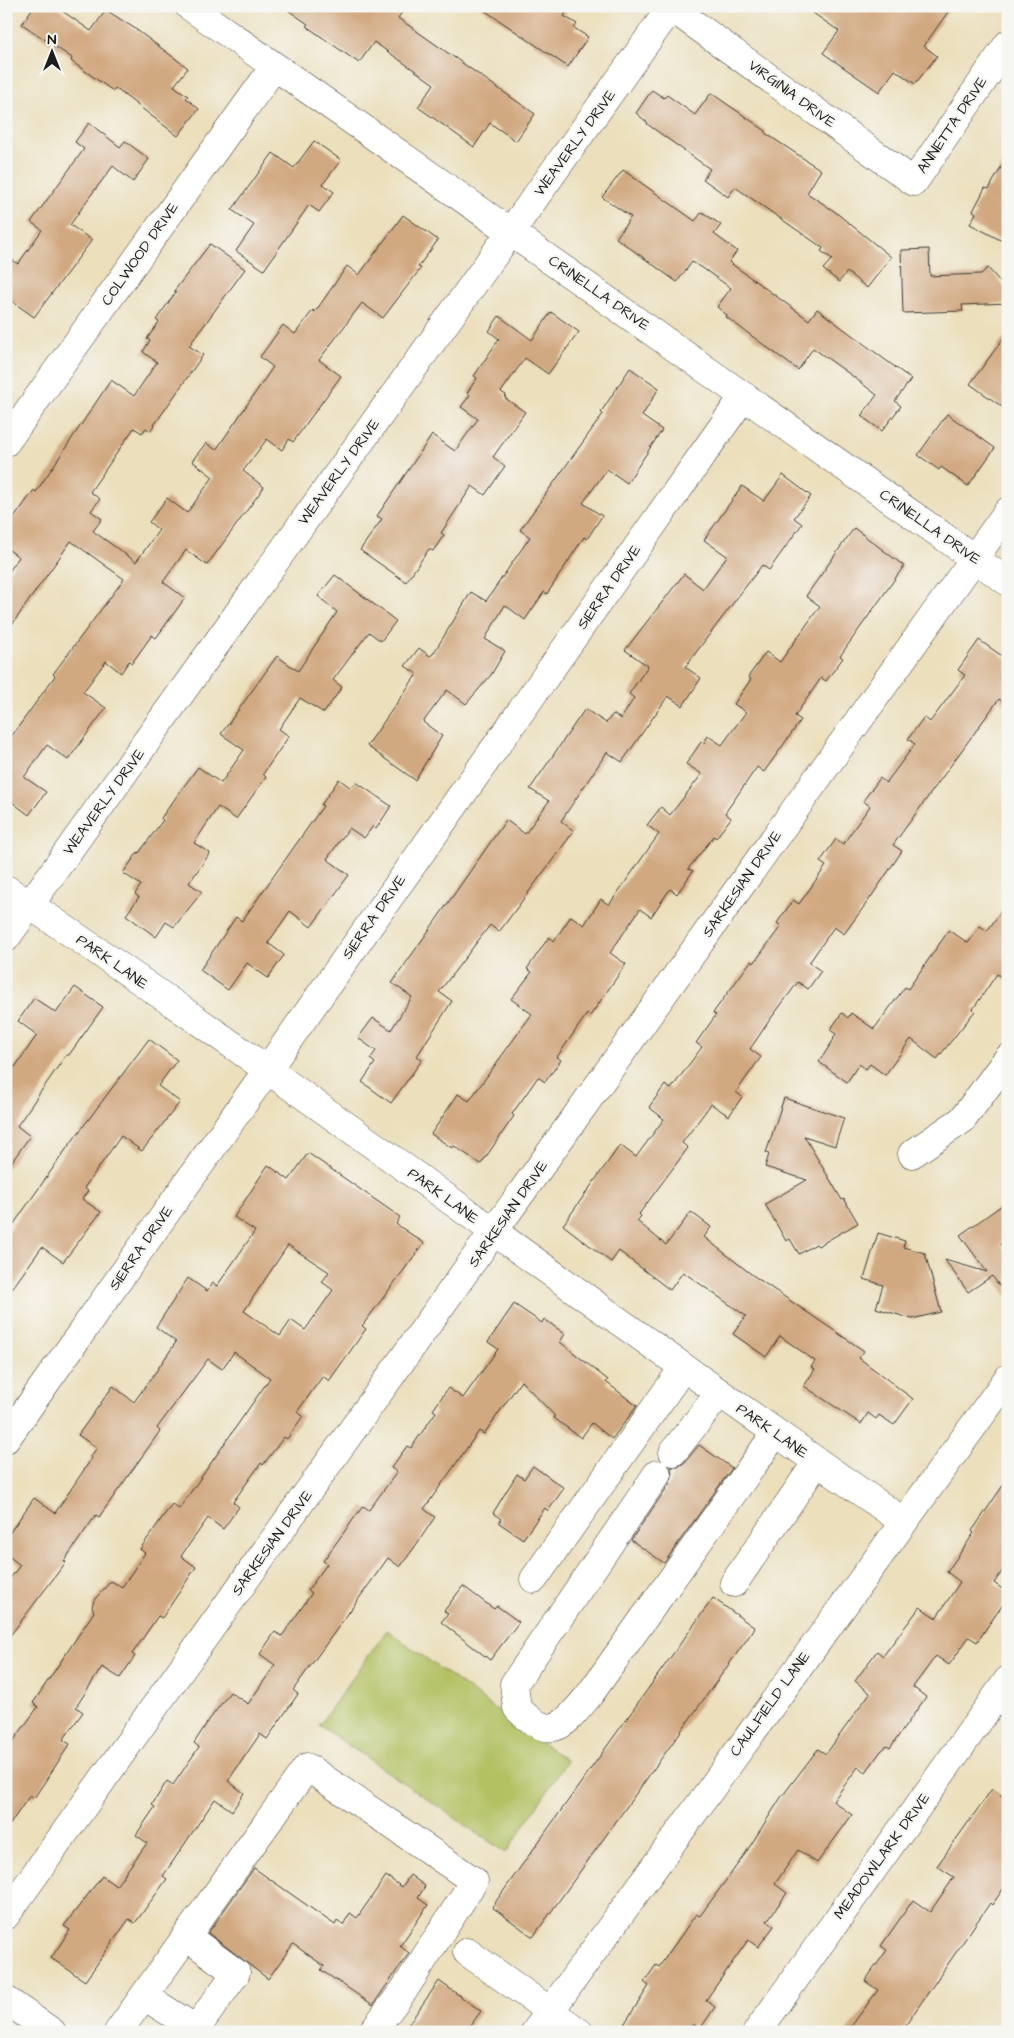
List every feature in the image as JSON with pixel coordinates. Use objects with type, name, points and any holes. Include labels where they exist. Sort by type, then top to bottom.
[{"type":"street","name":"CRINELLA DRIVE","points":[[190,6],[274,67],[512,231],[1008,582]]},
{"type":"street","name":"VIRGINIA DRIVE","points":[[671,7],[914,182]]},
{"type":"street","name":"WEAVERLY DRIVE","points":[[6,938],[671,7]]},
{"type":"street","name":"ANNETTA DRIVE","points":[[914,182],[1008,44]]},
{"type":"street","name":"COLWOOD DRIVE","points":[[6,442],[274,67]]},
{"type":"street","name":"SIERRA DRIVE","points":[[6,1440],[266,1069],[744,396]]},
{"type":"street","name":"SARKESIAN DRIVE","points":[[6,1915],[1008,511]]},
{"type":"street","name":"PARK LANE","points":[[6,889],[266,1069],[775,1434],[903,1521]]},
{"type":"street","points":[[912,1154],[962,1120],[1008,1058]]},
{"type":"street","points":[[534,1579],[682,1368]]},
{"type":"street","name":"CAULFIELD LANE","points":[[542,2021],[1008,1378]]},
{"type":"street","points":[[673,1452],[719,1394]]},
{"type":"street","points":[[657,1474],[514,1684],[517,1708],[542,1728],[551,1728],[566,1722],[590,1694],[775,1434]]},
{"type":"street","points":[[734,1583],[817,1462]]},
{"type":"street","name":"MEADOWLARK DRIVE","points":[[757,2032],[1008,1680]]},
{"type":"street","points":[[118,2032],[307,1767],[474,1881],[404,1990],[372,2032]]},
{"type":"street","points":[[144,1996],[196,2029],[236,1973],[186,1936]]},
{"type":"street","points":[[467,1952],[542,2021],[579,2032]]},
{"type":"street","points":[[6,2000],[52,2032]]},
{"type":"green space","points":[[387,1630],[567,1761],[506,1853],[319,1725]]},
{"type":"building","points":[[34,6],[55,6],[91,31],[106,10],[188,68],[174,86],[188,96],[186,98],[199,109],[178,136],[115,88],[113,91],[71,61],[72,58],[22,24]]},
{"type":"building","points":[[282,6],[406,6],[398,18],[535,114],[516,141],[490,123],[474,147],[418,107],[434,84],[374,42],[359,63],[306,26],[308,24]]},
{"type":"building","points":[[478,6],[570,6],[564,16],[577,24],[574,28],[588,37],[568,67]]},
{"type":"building","points":[[803,6],[952,6],[924,46],[937,56],[915,84],[895,70],[879,92],[823,53],[839,31]]},
{"type":"building","points":[[652,90],[664,98],[667,95],[695,115],[711,93],[766,131],[765,133],[821,170],[807,193],[834,211],[891,257],[867,288],[847,272],[839,282],[823,269],[832,259],[821,251],[823,248],[735,187],[728,197],[703,179],[710,169],[647,124],[636,113]]},
{"type":"building","points":[[89,123],[120,147],[125,141],[149,159],[133,182],[113,166],[88,199],[70,225],[92,240],[34,317],[6,297],[6,256],[18,264],[42,230],[31,222],[84,149],[75,142]]},
{"type":"building","points":[[314,141],[341,160],[323,184],[334,192],[319,212],[309,205],[264,270],[236,251],[254,225],[232,210],[273,153],[294,168]]},
{"type":"building","points":[[1008,155],[1008,244],[970,224],[976,213],[973,211],[985,188],[989,189]]},
{"type":"building","points":[[623,170],[695,221],[702,212],[721,225],[714,234],[737,251],[729,262],[809,320],[817,309],[911,379],[895,401],[901,406],[882,431],[861,416],[877,395],[851,375],[813,348],[798,370],[726,317],[727,315],[717,307],[731,288],[692,262],[677,282],[616,238],[631,217],[602,197]]},
{"type":"building","points":[[403,215],[438,240],[418,267],[421,268],[383,318],[362,303],[319,360],[341,376],[293,442],[289,439],[282,450],[267,439],[243,471],[264,487],[207,565],[186,550],[163,582],[185,598],[156,638],[152,635],[132,663],[129,661],[121,673],[106,661],[83,692],[106,708],[68,760],[47,745],[24,777],[46,792],[29,815],[8,799],[6,802],[6,744],[55,676],[53,674],[124,579],[71,541],[6,633],[6,576],[19,557],[6,548],[6,513],[14,518],[34,490],[36,492],[111,380],[134,396],[157,362],[143,352],[150,340],[147,339],[159,322],[156,320],[176,292],[174,291],[210,244],[245,269],[189,346],[203,355],[150,431],[146,428],[142,433],[134,428],[90,492],[100,499],[91,511],[102,519],[93,531],[136,562],[159,530],[149,522],[167,498],[187,513],[213,477],[192,461],[206,443],[216,450],[273,367],[260,357],[283,325],[295,334],[313,310],[315,312],[347,266],[359,275]]},
{"type":"building","points":[[929,249],[930,276],[981,274],[988,268],[1008,291],[1008,303],[962,305],[963,311],[903,313],[901,250]]},
{"type":"building","points":[[551,312],[579,332],[548,374],[525,358],[501,392],[506,395],[505,398],[525,412],[493,457],[505,466],[485,495],[472,486],[441,533],[444,535],[433,551],[429,549],[406,582],[360,550],[382,519],[377,516],[432,435],[455,451],[478,419],[461,407],[470,395],[467,393],[477,378],[474,376],[499,339],[489,331],[499,316],[532,340]]},
{"type":"building","points":[[1008,332],[1008,411],[970,384]]},
{"type":"building","points":[[630,368],[659,388],[642,416],[662,430],[627,483],[607,469],[583,503],[602,516],[587,539],[584,537],[547,594],[544,592],[525,620],[505,605],[485,639],[505,651],[491,675],[466,704],[447,690],[423,722],[442,736],[415,780],[367,746],[417,674],[405,666],[419,648],[430,656],[433,654],[471,592],[486,601],[530,537],[520,530],[603,414],[601,412]]},
{"type":"building","points":[[947,414],[995,448],[968,486],[941,467],[939,470],[918,455]]},
{"type":"building","points":[[783,475],[811,496],[794,518],[802,524],[769,570],[762,565],[685,667],[701,678],[683,706],[668,696],[622,762],[607,752],[561,821],[574,831],[499,932],[490,925],[439,992],[452,1001],[417,1056],[422,1060],[391,1103],[362,1082],[375,1063],[370,1059],[376,1051],[358,1038],[373,1018],[391,1030],[412,997],[392,983],[506,820],[525,834],[549,801],[530,789],[585,709],[606,723],[613,714],[621,719],[634,698],[629,694],[648,666],[625,650],[684,574],[703,589],[727,556],[704,540],[742,486],[764,501]]},
{"type":"building","points":[[854,528],[904,566],[840,656],[843,658],[826,681],[821,678],[795,716],[801,720],[764,772],[757,767],[725,813],[731,818],[688,869],[693,871],[677,894],[670,889],[651,917],[640,909],[610,953],[626,964],[590,1016],[587,1014],[557,1057],[561,1060],[545,1082],[538,1077],[481,1164],[454,1146],[452,1148],[431,1134],[458,1094],[469,1101],[532,1014],[511,999],[532,972],[527,969],[549,937],[554,941],[571,916],[584,925],[601,899],[609,905],[659,834],[647,825],[661,807],[670,815],[702,774],[686,764],[701,742],[704,743],[708,736],[722,745],[746,712],[734,704],[751,679],[748,677],[766,652],[780,662],[820,606],[806,596]]},
{"type":"building","points":[[335,575],[396,621],[381,641],[369,632],[333,680],[342,687],[324,713],[300,698],[279,729],[289,736],[263,774],[266,777],[236,819],[218,807],[194,843],[210,853],[189,883],[202,892],[174,927],[166,922],[156,937],[126,915],[139,897],[135,894],[141,885],[123,873],[163,820],[161,818],[198,767],[221,783],[244,750],[221,734],[277,656],[298,671],[337,612],[318,596]]},
{"type":"building","points":[[979,640],[1008,660],[1008,706],[999,699],[893,845],[902,851],[844,934],[834,927],[809,963],[821,971],[808,989],[798,982],[769,1021],[750,1049],[761,1057],[736,1092],[742,1097],[729,1116],[711,1104],[682,1143],[688,1148],[639,1214],[641,1216],[637,1221],[666,1245],[691,1212],[711,1227],[704,1237],[751,1274],[864,1351],[859,1358],[913,1399],[894,1425],[879,1415],[876,1419],[868,1413],[861,1424],[804,1386],[815,1369],[811,1367],[815,1361],[780,1336],[766,1357],[733,1334],[746,1316],[683,1272],[670,1290],[619,1251],[611,1262],[563,1225],[620,1145],[636,1157],[664,1119],[649,1107],[665,1085],[671,1089],[702,1047],[696,1043],[716,1015],[713,1013],[751,961],[754,963],[781,926],[777,923],[793,900],[799,904],[826,866],[820,862],[836,839],[843,844],[870,806],[863,801],[880,778],[886,783],[915,744],[908,739],[924,717],[930,722],[965,675],[958,670]]},
{"type":"building","points":[[339,779],[351,788],[356,782],[391,806],[376,829],[373,826],[364,838],[349,828],[327,859],[349,875],[311,927],[290,911],[268,943],[284,955],[268,978],[247,963],[228,990],[200,970],[236,917],[242,921],[323,806],[321,805]]},
{"type":"building","points":[[1008,902],[1008,981],[997,974],[973,1009],[975,1011],[937,1059],[911,1039],[885,1075],[870,1064],[866,1069],[859,1064],[847,1082],[819,1062],[834,1039],[836,1034],[830,1030],[842,1013],[848,1018],[851,1013],[874,1029],[905,987],[908,989],[949,930],[968,943],[980,926],[987,931]]},
{"type":"building","points":[[75,987],[103,1007],[69,1055],[66,1055],[17,1126],[30,1136],[6,1170],[6,1061],[15,1067],[37,1035],[18,1021],[34,998],[56,1013]]},
{"type":"building","points":[[149,1039],[177,1060],[158,1086],[180,1102],[142,1151],[121,1136],[84,1188],[88,1191],[82,1199],[101,1212],[63,1262],[42,1247],[6,1297],[6,1235],[67,1148]]},
{"type":"building","points":[[784,1098],[844,1118],[835,1146],[804,1136],[858,1223],[818,1246],[816,1244],[799,1254],[790,1239],[786,1241],[765,1204],[807,1180],[765,1167],[769,1154],[766,1153]]},
{"type":"building","points":[[308,1153],[400,1217],[396,1224],[424,1243],[362,1326],[366,1329],[329,1381],[323,1376],[297,1412],[303,1416],[287,1439],[284,1437],[263,1465],[261,1463],[233,1502],[239,1507],[223,1529],[208,1518],[181,1556],[196,1567],[162,1618],[158,1616],[132,1654],[135,1656],[120,1678],[102,1667],[76,1707],[83,1712],[63,1740],[70,1744],[34,1798],[30,1795],[6,1830],[6,1751],[38,1707],[33,1703],[94,1612],[92,1607],[94,1600],[111,1581],[122,1587],[145,1553],[140,1549],[172,1504],[179,1509],[270,1378],[234,1352],[222,1369],[208,1359],[157,1428],[160,1431],[99,1517],[96,1515],[64,1561],[66,1562],[6,1641],[6,1584],[20,1565],[6,1554],[6,1538],[34,1498],[55,1513],[97,1448],[78,1435],[113,1386],[134,1402],[157,1370],[176,1342],[156,1327],[188,1278],[207,1291],[213,1283],[217,1286],[255,1231],[234,1217],[268,1165],[289,1180]],"holes":[[[288,1245],[329,1272],[322,1282],[333,1290],[305,1330],[291,1320],[280,1336],[244,1311]]]},
{"type":"building","points":[[1008,1201],[1008,1237],[1000,1244],[1008,1254],[1008,1297],[992,1276],[968,1292],[945,1260],[987,1272],[960,1235]]},
{"type":"building","points":[[878,1233],[905,1241],[903,1247],[925,1253],[941,1312],[912,1319],[876,1308],[883,1285],[864,1279]]},
{"type":"building","points":[[514,1304],[542,1323],[544,1319],[565,1334],[560,1342],[637,1406],[612,1439],[592,1423],[581,1438],[554,1418],[554,1415],[521,1381],[484,1434],[479,1431],[424,1509],[435,1517],[414,1548],[400,1567],[388,1558],[293,1690],[298,1694],[267,1739],[260,1734],[228,1781],[244,1793],[232,1811],[215,1799],[163,1876],[167,1879],[135,1923],[129,1919],[85,1981],[51,1958],[70,1930],[64,1926],[102,1876],[116,1886],[147,1843],[136,1835],[155,1807],[152,1805],[167,1781],[173,1785],[199,1747],[194,1743],[230,1692],[248,1704],[275,1665],[260,1654],[275,1632],[282,1636],[312,1593],[308,1590],[327,1564],[323,1561],[363,1506],[369,1510],[397,1472],[391,1468],[407,1446],[411,1448],[436,1412],[433,1410],[448,1388],[463,1398],[498,1349],[488,1342]]},
{"type":"building","points":[[699,1445],[732,1468],[664,1563],[631,1540],[670,1483],[672,1476],[671,1467],[678,1467],[685,1462]]},
{"type":"building","points":[[533,1466],[564,1488],[548,1511],[545,1508],[523,1539],[499,1523],[501,1519],[493,1513],[517,1474],[524,1479]]},
{"type":"building","points":[[1008,1478],[1008,1563],[994,1583],[1008,1593],[1008,1597],[977,1642],[969,1637],[949,1665],[936,1656],[913,1687],[926,1697],[890,1748],[887,1746],[881,1751],[866,1772],[858,1767],[833,1801],[852,1815],[817,1863],[798,1850],[775,1884],[787,1893],[767,1921],[774,1926],[758,1947],[748,1940],[706,2000],[715,2007],[700,2029],[693,2024],[687,2032],[619,2032],[649,1986],[644,1982],[656,1965],[659,1967],[696,1914],[700,1916],[745,1854],[780,1799],[818,1749],[826,1754],[870,1693],[855,1681],[877,1651],[883,1656],[920,1607],[936,1618],[960,1582],[947,1572]]},
{"type":"building","points":[[463,1586],[494,1609],[497,1606],[519,1622],[490,1660],[441,1622],[448,1614],[444,1611]]},
{"type":"building","points":[[713,1598],[755,1628],[533,1937],[492,1907]]},
{"type":"building","points":[[992,1789],[1008,1800],[1008,1882],[992,1905],[990,1903],[901,2032],[847,2032],[878,1990],[865,1981],[887,1950],[881,1946],[913,1900],[930,1912],[954,1877],[937,1866]]},
{"type":"building","points":[[254,1868],[335,1925],[337,1921],[343,1925],[350,1913],[357,1918],[386,1876],[402,1887],[410,1875],[425,1886],[418,1898],[428,1905],[400,1946],[409,1953],[373,2005],[321,1970],[324,1966],[293,1944],[268,1979],[208,1933]]},
{"type":"building","points":[[439,1981],[481,2011],[466,2032],[403,2032]]}]
